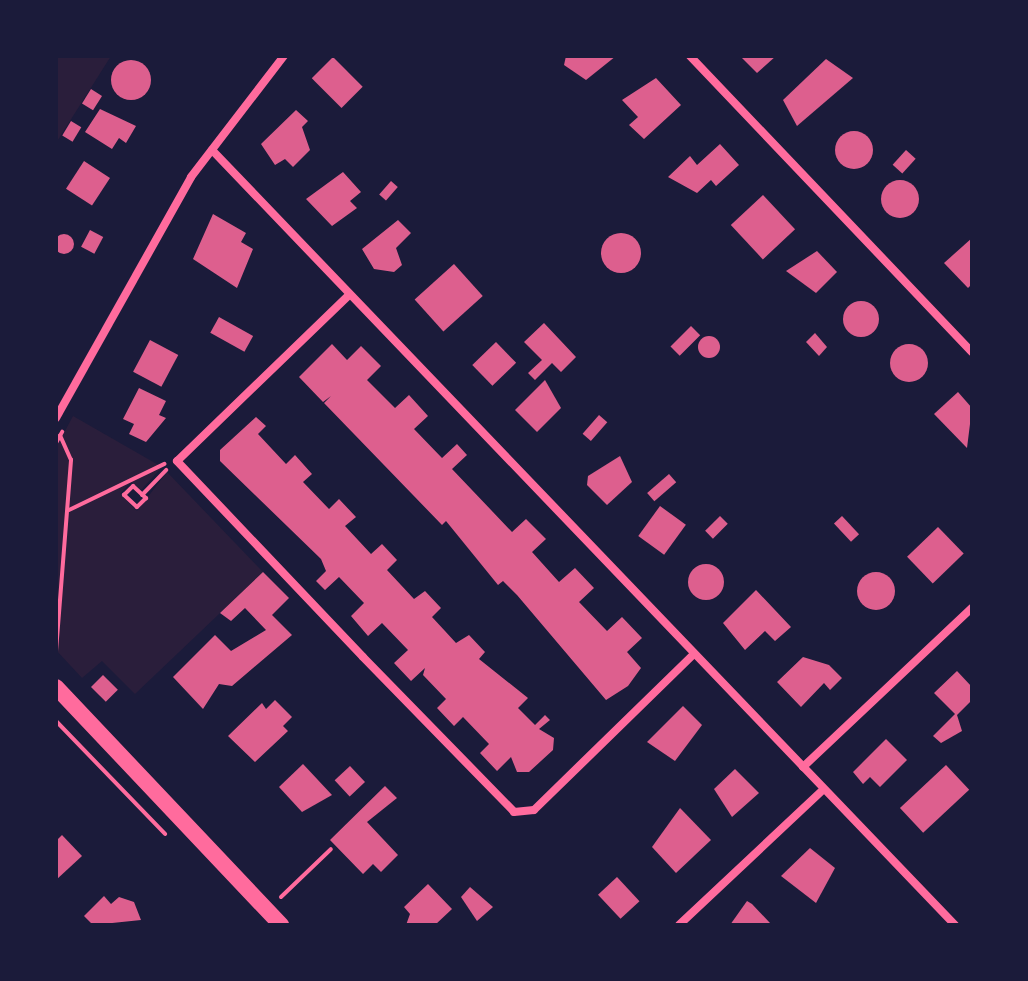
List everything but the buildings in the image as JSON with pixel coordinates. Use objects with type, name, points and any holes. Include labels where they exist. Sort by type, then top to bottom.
[{"type":"main road","points":[[56,687],[281,925]]},
{"type":"street","points":[[56,418],[148,248],[212,150],[284,56]]},
{"type":"street","points":[[690,56],[972,352]]},
{"type":"street","points":[[212,150],[955,925]]},
{"type":"street","points":[[349,295],[177,461],[514,812],[534,810],[694,654]]},
{"type":"street","points":[[803,767],[972,608]]},
{"type":"street","points":[[679,925],[823,790]]},
{"type":"path","points":[[56,651],[71,460],[60,435]]},
{"type":"path","points":[[69,510],[177,461]]},
{"type":"path","points":[[142,495],[133,486],[124,495],[137,507],[142,495],[165,470]]},
{"type":"path","points":[[56,721],[165,833]]},
{"type":"path","points":[[281,898],[331,849]]},
{"type":"shaded area","points":[[56,56],[111,56],[56,143]]},
{"type":"shaded area","points":[[73,416],[162,467],[141,490],[131,482],[120,494],[137,511],[167,472],[263,572],[135,694],[102,661],[82,678],[56,650],[56,448]]}]
